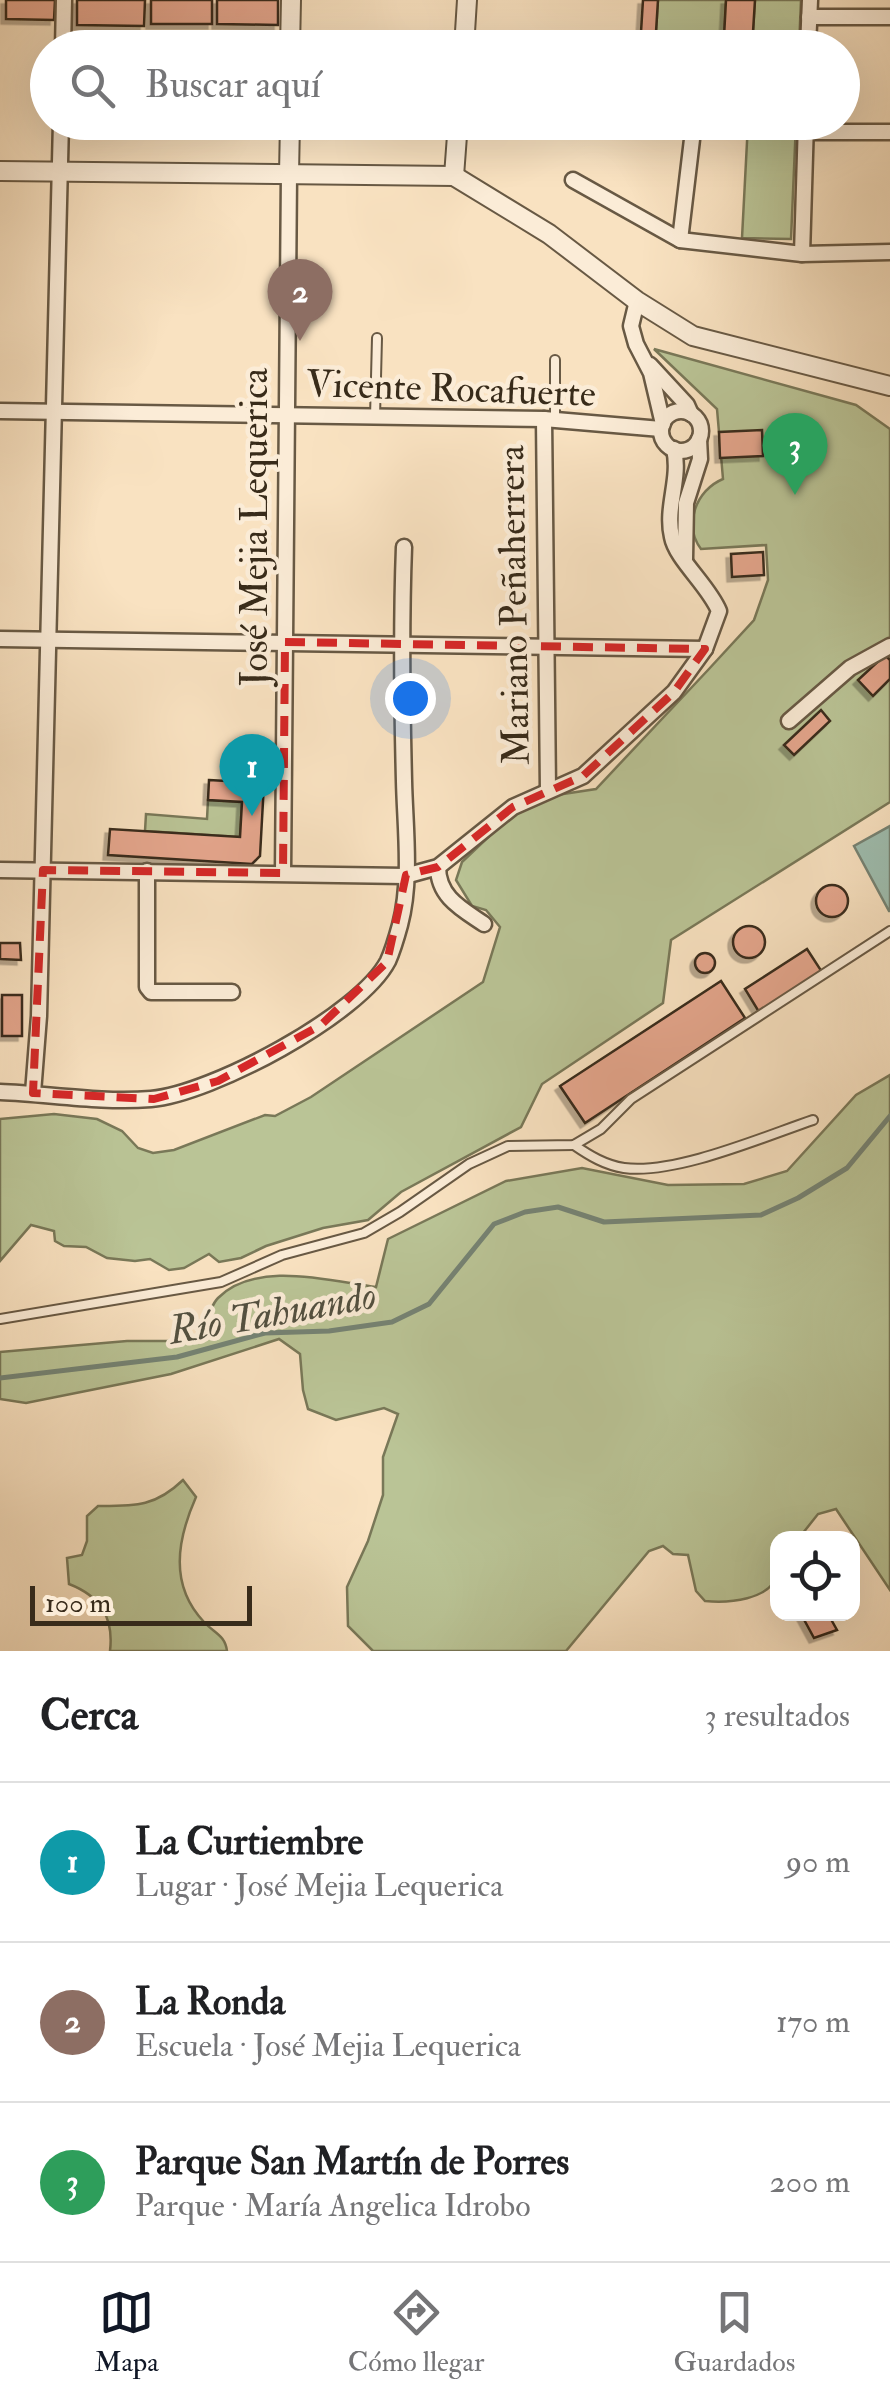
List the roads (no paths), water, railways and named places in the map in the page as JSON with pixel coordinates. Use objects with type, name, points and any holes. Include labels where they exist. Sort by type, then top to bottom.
[{"type":"street","points":[[63,30],[64,0]]},
{"type":"street","points":[[290,30],[291,0]]},
{"type":"street","points":[[465,30],[467,0]]},
{"type":"street","points":[[809,30],[810,0]]},
{"type":"street","points":[[809,17],[890,18]]},
{"type":"street","points":[[860,130],[890,132]]},
{"type":"street","points":[[33,1094],[39,1016],[61,140]]},
{"type":"street","name":"José Mejia Lequerica","points":[[283,872],[290,140]]},
{"type":"street","points":[[454,176],[457,140]]},
{"type":"street","points":[[680,240],[692,140]]},
{"type":"street","points":[[802,254],[806,140]]},
{"type":"street","points":[[0,170],[454,176],[549,234],[637,301],[694,336],[890,386]]},
{"type":"street","points":[[573,180],[680,240],[802,254],[890,252]]},
{"type":"street","points":[[637,301],[630,326],[636,344],[646,361],[688,405],[700,427],[700,459],[686,503],[686,559]]},
{"type":"street","points":[[646,361],[666,444],[674,449],[690,448],[698,439]]},
{"type":"street","name":"Vicente Rocafuerte","points":[[0,412],[550,419],[662,427]]},
{"type":"street","points":[[662,427],[674,412],[691,414]]},
{"type":"street","name":"Mariano Peñaherrera","points":[[548,790],[545,646],[550,419]]},
{"type":"street","points":[[0,870],[406,876],[438,867],[513,807],[583,776],[674,692],[705,649],[719,611],[712,594],[675,548],[670,524],[677,469],[674,449]]},
{"type":"street","points":[[0,1092],[68,1099],[154,1099],[218,1081],[306,1033],[357,995],[387,962],[401,921],[406,876],[401,644],[404,547]]},
{"type":"street","points":[[0,639],[705,649]]},
{"type":"street","points":[[789,721],[850,668],[890,646]]},
{"type":"street","points":[[438,867],[438,878],[449,900],[484,924]]},
{"type":"street","points":[[147,871],[146,987],[151,992],[232,992]]},
{"type":"lane","points":[[375,416],[377,338]]},
{"type":"lane","points":[[550,419],[555,360]]},
{"type":"lane","points":[[0,1320],[220,1282],[282,1255],[364,1233],[469,1164],[508,1146],[574,1145],[614,1119],[631,1099],[890,931]]},
{"type":"lane","points":[[574,1145],[596,1160],[626,1168],[662,1165],[718,1153],[813,1120]]},
{"type":"waterway","name":"Río Tahuando","points":[[0,1378],[177,1357],[265,1333],[329,1331],[392,1322],[429,1304],[494,1224],[525,1212],[558,1207],[604,1222],[761,1215],[847,1168],[890,1116]]},
{"type":"place","name":"La Ronda","points":[[300,341]]},
{"type":"place","name":"Parque San Martín de Porres","points":[[795,495]]},
{"type":"place","name":"La Curtiembre","points":[[252,816]]}]
